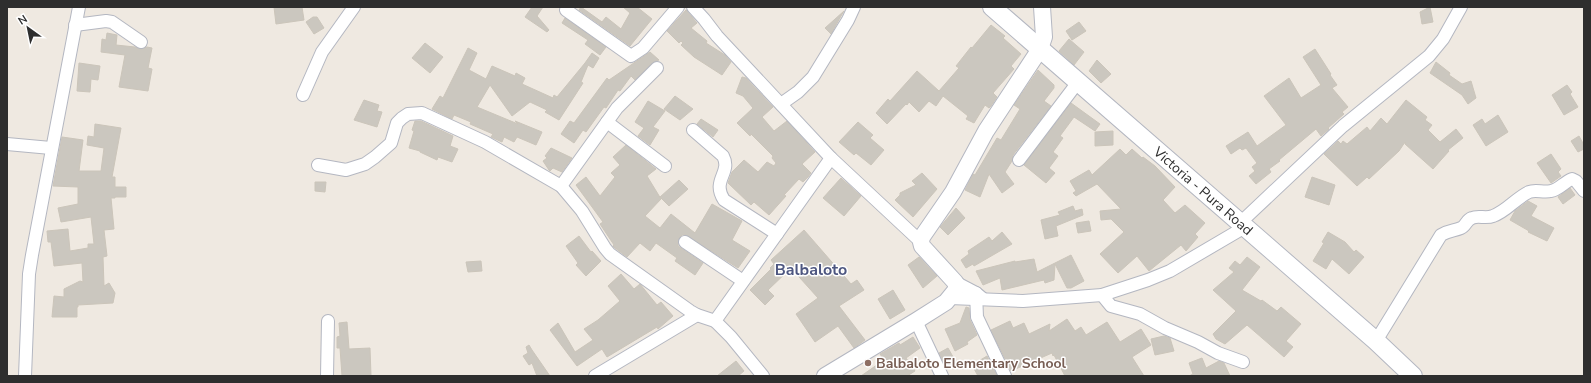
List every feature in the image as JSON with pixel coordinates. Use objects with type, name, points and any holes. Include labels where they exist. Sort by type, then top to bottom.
[{"type":"main road","name":"Victoria - Pura Road","points":[[992,7],[1376,341],[1413,376]]},
{"type":"street","points":[[25,376],[29,274],[51,148],[79,7]]},
{"type":"street","points":[[303,95],[322,52],[354,7]]},
{"type":"street","points":[[566,10],[631,56],[643,48],[678,7]]},
{"type":"street","points":[[693,7],[831,158],[921,242],[922,246],[955,282],[978,297]]},
{"type":"street","points":[[781,104],[798,92],[813,77],[848,20],[854,7]]},
{"type":"street","points":[[921,242],[922,237],[953,192],[986,131],[1040,49],[1044,37],[1042,7]]},
{"type":"street","points":[[950,298],[978,297],[1023,301],[1102,295],[1170,271],[1242,225],[1343,126],[1430,56],[1443,39],[1461,7]]},
{"type":"street","points":[[75,25],[106,21],[112,22],[141,42]]},
{"type":"street","points":[[561,186],[617,108],[657,68]]},
{"type":"street","points":[[1019,160],[1078,82]]},
{"type":"street","points":[[318,165],[346,170],[365,164],[375,158],[391,143],[397,123],[408,114],[422,113],[485,142],[561,186],[582,211],[610,254],[697,315],[715,321],[763,376]]},
{"type":"street","points":[[607,122],[665,166]]},
{"type":"street","points":[[693,130],[723,156],[725,160],[726,165],[719,187],[720,193],[724,200],[777,234]]},
{"type":"street","points":[[7,144],[51,148]]},
{"type":"street","points":[[715,321],[831,158]]},
{"type":"street","points":[[1376,341],[1441,235],[1453,229],[1460,229],[1467,220],[1473,217],[1488,218],[1503,212],[1522,196],[1530,192],[1552,191],[1572,179],[1576,181],[1584,191]]},
{"type":"street","points":[[685,242],[743,282]]},
{"type":"street","points":[[825,376],[916,321],[950,298],[956,288],[955,282]]},
{"type":"street","points":[[1102,295],[1111,306],[1140,314],[1165,328],[1198,342],[1218,353],[1244,362]]},
{"type":"street","points":[[978,297],[977,317],[1005,376]]},
{"type":"street","points":[[596,376],[697,315]]},
{"type":"street","points":[[327,376],[328,321]]},
{"type":"street","points":[[916,321],[942,376]]},
{"type":"building","points":[[274,7],[302,7],[304,20],[276,24]]},
{"type":"building","points":[[532,7],[543,7],[537,16],[549,30],[547,32],[525,17]]},
{"type":"building","points":[[581,7],[602,22],[606,17],[621,29],[630,13],[623,7],[637,7],[652,19],[630,46],[579,10]]},
{"type":"building","points":[[1430,7],[1433,22],[1422,24],[1420,12]]},
{"type":"building","points":[[686,10],[697,23],[691,28],[707,41],[706,43],[725,55],[731,62],[722,75],[694,57],[681,45],[683,43],[681,41],[679,43],[667,31]]},
{"type":"building","points":[[844,11],[841,16],[831,34],[825,28]]},
{"type":"building","points":[[313,17],[317,17],[324,28],[314,34],[306,22]]},
{"type":"building","points":[[565,18],[606,47],[600,55],[585,44],[588,40],[562,23]]},
{"type":"building","points":[[1079,22],[1086,31],[1072,40],[1066,31]]},
{"type":"building","points":[[991,25],[1005,36],[1003,38],[1021,54],[1011,66],[1014,69],[993,93],[997,97],[991,106],[989,108],[985,105],[974,123],[966,119],[968,116],[943,96],[936,106],[929,101],[919,112],[909,102],[887,124],[876,113],[888,99],[890,101],[917,71],[939,91],[959,68],[956,66]]},
{"type":"building","points":[[107,33],[117,35],[116,45],[141,49],[147,47],[152,48],[148,68],[152,69],[148,91],[119,87],[125,55],[101,52],[102,39],[106,40]]},
{"type":"building","points":[[1069,39],[1084,52],[1074,65],[1059,51]]},
{"type":"building","points":[[425,43],[443,57],[430,73],[412,58]]},
{"type":"building","points":[[468,48],[477,53],[469,70],[486,79],[492,66],[515,76],[516,73],[525,78],[522,84],[553,98],[554,95],[557,97],[592,53],[599,58],[593,68],[588,65],[581,82],[583,83],[559,120],[545,112],[547,110],[530,102],[512,116],[490,85],[477,107],[542,132],[536,145],[517,137],[514,142],[504,137],[502,142],[491,137],[493,134],[470,124],[471,122],[454,115],[452,119],[432,109],[440,96],[443,98]]},
{"type":"building","points":[[1315,49],[1337,85],[1332,88],[1348,107],[1342,112],[1344,114],[1321,136],[1316,129],[1269,169],[1271,172],[1256,184],[1249,176],[1255,171],[1252,167],[1257,163],[1246,148],[1242,150],[1240,148],[1231,154],[1226,146],[1248,132],[1257,146],[1286,125],[1264,96],[1289,78],[1301,98],[1321,85],[1303,57]]},
{"type":"building","points":[[650,52],[659,60],[652,63],[635,80],[631,76],[620,91],[618,90],[606,108],[604,107],[586,132],[583,130],[574,143],[561,134],[570,121],[574,123],[607,78],[609,80]]},
{"type":"building","points":[[1097,60],[1111,74],[1101,83],[1089,71]]},
{"type":"building","points":[[1436,62],[1450,73],[1449,75],[1462,84],[1471,81],[1476,98],[1468,104],[1462,95],[1430,73]]},
{"type":"building","points":[[79,63],[100,66],[98,80],[91,79],[90,92],[77,91]]},
{"type":"building","points":[[1038,70],[1054,85],[1054,88],[1044,101],[1051,106],[1013,155],[1012,161],[1005,172],[1014,184],[1002,193],[989,174],[980,197],[965,190],[973,174],[975,175],[997,138],[1001,140],[1020,109],[1014,105]]},
{"type":"building","points":[[742,77],[746,78],[773,107],[762,117],[774,131],[787,121],[815,152],[802,164],[811,173],[803,182],[799,179],[784,195],[786,196],[769,215],[754,202],[751,205],[728,183],[732,172],[744,160],[758,172],[767,162],[774,166],[776,163],[772,158],[773,156],[751,134],[750,136],[737,123],[753,108],[743,96],[736,93]]},
{"type":"building","points":[[1567,85],[1572,92],[1570,94],[1578,107],[1564,115],[1552,95]]},
{"type":"building","points":[[675,96],[693,109],[680,120],[664,109]]},
{"type":"building","points":[[364,100],[379,105],[377,111],[382,112],[377,127],[354,120]]},
{"type":"building","points":[[1406,100],[1427,117],[1425,120],[1432,125],[1428,130],[1440,142],[1456,129],[1463,138],[1448,150],[1449,151],[1433,169],[1405,144],[1405,142],[1399,151],[1369,179],[1367,177],[1357,186],[1324,154],[1338,141],[1341,144],[1343,141],[1347,144],[1367,127],[1370,131],[1381,118],[1387,124]]},
{"type":"building","points":[[648,101],[665,111],[653,127],[659,130],[650,145],[638,136],[644,128],[635,122]]},
{"type":"building","points":[[1071,103],[1100,124],[1095,131],[1074,117],[1060,136],[1063,138],[1053,152],[1058,156],[1049,168],[1055,173],[1046,183],[1024,165]]},
{"type":"building","points":[[1498,115],[1508,132],[1486,146],[1473,125],[1482,119],[1485,124]]},
{"type":"building","points":[[701,119],[718,130],[713,137],[697,124]]},
{"type":"building","points":[[415,121],[421,121],[453,136],[450,146],[458,149],[452,162],[438,157],[437,160],[420,151],[409,148]]},
{"type":"building","points":[[858,122],[873,135],[870,138],[884,150],[871,165],[856,153],[854,155],[839,142]]},
{"type":"building","points":[[95,124],[121,128],[112,177],[115,177],[115,187],[126,187],[126,197],[111,198],[114,229],[104,230],[107,256],[103,257],[104,286],[109,283],[115,293],[113,303],[78,305],[77,317],[52,317],[54,296],[64,297],[64,289],[80,281],[83,282],[82,263],[54,266],[51,242],[48,242],[47,231],[68,229],[70,251],[88,248],[88,244],[94,244],[91,217],[61,222],[58,208],[78,204],[78,187],[53,186],[62,137],[83,140],[79,171],[101,171],[104,148],[87,145],[88,136],[94,137]]},
{"type":"building","points":[[1113,131],[1113,145],[1095,146],[1095,132]]},
{"type":"building","points":[[1579,136],[1584,145],[1584,149],[1578,152],[1571,141]]},
{"type":"building","points":[[626,145],[656,169],[647,176],[661,199],[645,216],[660,228],[671,214],[695,233],[712,204],[742,221],[732,240],[750,251],[738,268],[686,235],[682,235],[679,238],[678,246],[703,263],[695,275],[675,261],[677,258],[656,243],[650,251],[640,243],[627,257],[613,246],[614,245],[600,224],[603,222],[576,185],[586,177],[600,196],[615,177],[611,173],[620,165],[613,157]]},
{"type":"building","points":[[551,148],[572,158],[562,172],[553,168],[550,171],[543,161],[547,158],[545,156]]},
{"type":"building","points":[[1120,149],[1126,155],[1132,149],[1142,158],[1143,157],[1155,166],[1175,187],[1163,200],[1175,213],[1185,205],[1205,223],[1195,234],[1198,237],[1186,251],[1181,245],[1149,271],[1137,256],[1118,273],[1100,254],[1124,232],[1111,219],[1101,220],[1100,211],[1121,209],[1097,184],[1076,196],[1073,193],[1076,191],[1070,181],[1089,170],[1092,175]]},
{"type":"building","points":[[1551,154],[1561,169],[1558,172],[1561,176],[1551,183],[1537,163]]},
{"type":"building","points":[[922,173],[937,189],[913,217],[895,200],[900,193],[916,185],[912,181]]},
{"type":"building","points":[[1312,177],[1335,185],[1329,205],[1305,197]]},
{"type":"building","points":[[841,178],[861,196],[844,216],[823,198]]},
{"type":"building","points":[[679,180],[688,189],[669,206],[660,197]]},
{"type":"building","points":[[315,182],[326,182],[325,192],[315,191]]},
{"type":"building","points":[[1570,188],[1575,195],[1563,204],[1558,197]]},
{"type":"building","points":[[1528,201],[1537,206],[1531,216],[1554,228],[1547,241],[1528,232],[1529,231],[1510,220],[1515,211]]},
{"type":"building","points":[[1073,206],[1075,211],[1082,209],[1083,215],[1056,226],[1058,236],[1045,239],[1041,220],[1060,215],[1058,212]]},
{"type":"building","points":[[956,208],[965,218],[948,235],[940,227]]},
{"type":"building","points":[[1089,221],[1091,231],[1078,233],[1076,223]]},
{"type":"building","points":[[804,230],[851,284],[857,280],[864,290],[839,306],[865,340],[854,348],[838,326],[815,342],[796,314],[818,298],[791,268],[768,290],[774,296],[765,305],[750,290],[771,269],[770,268],[774,264],[771,260]]},
{"type":"building","points":[[1002,232],[1012,244],[974,266],[973,264],[966,268],[961,260],[969,254],[968,251],[989,237],[992,241]]},
{"type":"building","points":[[1328,232],[1345,242],[1354,252],[1356,250],[1364,257],[1349,274],[1332,259],[1326,269],[1313,261],[1324,243],[1322,242]]},
{"type":"building","points":[[579,236],[591,252],[592,251],[601,261],[586,276],[576,265],[578,263],[566,246]]},
{"type":"building","points":[[1071,255],[1084,281],[1071,288],[1067,288],[1055,264],[1054,280],[1045,283],[1044,280],[1002,290],[1000,278],[983,285],[976,271],[1015,261],[1034,259],[1037,272]]},
{"type":"building","points":[[919,257],[937,276],[923,288],[908,265]]},
{"type":"building","points":[[1247,257],[1260,267],[1242,290],[1261,301],[1262,300],[1277,311],[1281,307],[1301,324],[1286,341],[1293,347],[1284,357],[1247,325],[1225,344],[1216,339],[1213,334],[1236,311],[1213,290],[1234,272],[1229,268],[1235,261],[1240,265]]},
{"type":"building","points":[[481,261],[482,271],[468,272],[466,262]]},
{"type":"building","points":[[621,274],[634,289],[640,284],[657,305],[661,302],[673,316],[658,329],[657,327],[607,357],[602,349],[577,366],[550,330],[558,323],[575,352],[593,340],[584,329],[598,320],[620,301],[608,286]]},
{"type":"building","points":[[893,290],[905,310],[890,319],[878,299]]},
{"type":"building","points":[[966,307],[969,308],[970,320],[977,335],[967,342],[968,344],[955,351],[945,329],[960,323]]},
{"type":"building","points":[[1067,319],[1075,331],[1081,327],[1086,335],[1107,322],[1120,342],[1141,329],[1151,345],[1132,357],[1144,376],[1065,376],[1052,353],[1011,371],[991,330],[1010,321],[1013,328],[1024,323],[1029,334],[1050,324],[1049,331]]},
{"type":"building","points":[[347,322],[349,349],[370,348],[371,376],[342,376],[340,348],[337,348],[337,337],[340,336],[339,323]]},
{"type":"building","points":[[1164,336],[1170,338],[1174,351],[1155,355],[1151,339]]},
{"type":"building","points":[[913,337],[920,348],[906,358],[915,371],[907,376],[861,376],[884,360],[880,354]]},
{"type":"building","points":[[529,345],[550,376],[537,376],[532,363],[529,365],[523,356],[528,353],[526,347]]},
{"type":"building","points":[[948,348],[957,364],[947,369],[939,353]]},
{"type":"building","points":[[987,356],[997,376],[978,376],[972,365]]},
{"type":"building","points":[[1202,358],[1206,368],[1219,361],[1224,363],[1230,376],[1189,376],[1193,374],[1189,363]]},
{"type":"building","points":[[736,361],[744,371],[738,376],[717,376]]},
{"type":"place","name":"Balbaloto Elementary School","points":[[868,363]]},
{"type":"district","name":"Balbaloto","points":[[811,270]]}]
